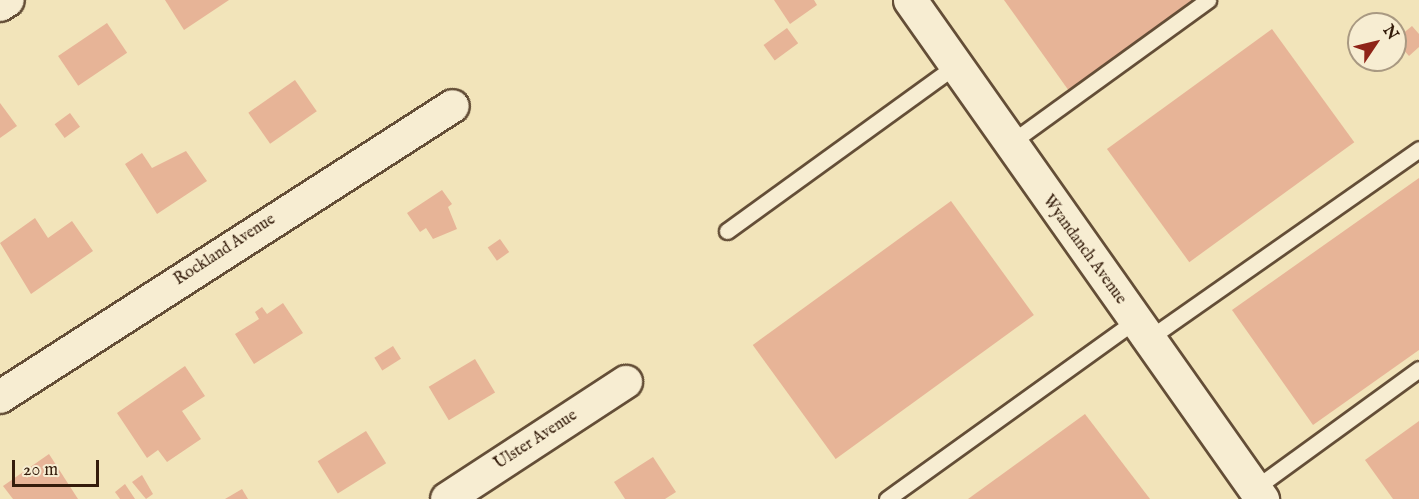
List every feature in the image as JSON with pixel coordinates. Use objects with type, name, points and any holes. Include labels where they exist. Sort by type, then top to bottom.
[{"type":"street","points":[[0,5],[8,0]]},
{"type":"street","name":"Wyandanch Avenue","points":[[910,0],[1009,144],[1258,494]]},
{"type":"street","name":"Rockland Avenue","points":[[0,397],[453,106]]},
{"type":"street","name":"Ulster Avenue","points":[[447,499],[626,382]]},
{"type":"lane","points":[[1009,144],[1208,0]]},
{"type":"lane","points":[[727,231],[955,66]]},
{"type":"lane","points":[[886,499],[1419,149]]},
{"type":"lane","points":[[1258,494],[1419,369]]},
{"type":"building","points":[[165,0],[229,0],[184,30]]},
{"type":"building","points":[[774,0],[814,0],[817,5],[790,24]]},
{"type":"building","points":[[1004,0],[1196,0],[1069,91]]},
{"type":"building","points":[[107,23],[127,53],[78,86],[58,56]]},
{"type":"building","points":[[1412,26],[1419,34],[1419,47],[1409,56],[1407,54],[1407,30]]},
{"type":"building","points":[[787,28],[798,43],[775,60],[764,45]]},
{"type":"building","points":[[1272,29],[1354,142],[1189,262],[1107,149]]},
{"type":"building","points":[[295,80],[317,111],[270,144],[248,113]]},
{"type":"building","points":[[0,103],[17,126],[0,138]]},
{"type":"building","points":[[70,113],[80,127],[65,138],[55,124]]},
{"type":"building","points":[[186,151],[207,181],[157,214],[125,164],[142,153],[152,168]]},
{"type":"building","points":[[1419,178],[1419,350],[1313,425],[1232,310]]},
{"type":"building","points":[[442,190],[452,204],[448,207],[457,229],[433,239],[426,228],[420,232],[407,213]]},
{"type":"building","points":[[951,201],[1034,315],[836,459],[753,345]]},
{"type":"building","points":[[35,218],[48,238],[72,221],[93,251],[31,294],[0,243]]},
{"type":"building","points":[[500,239],[509,252],[497,261],[488,248]]},
{"type":"building","points":[[283,303],[303,333],[254,364],[235,334],[259,319],[255,312],[262,307],[267,314]]},
{"type":"building","points":[[393,346],[401,359],[382,370],[374,358]]},
{"type":"building","points":[[475,359],[495,392],[449,420],[429,387]]},
{"type":"building","points":[[185,366],[205,396],[182,411],[201,439],[167,462],[158,450],[147,458],[117,413]]},
{"type":"building","points":[[1085,414],[1150,499],[968,499]]},
{"type":"building","points":[[1419,421],[1419,499],[1393,499],[1365,460]]},
{"type":"building","points":[[366,431],[386,463],[338,493],[318,461]]},
{"type":"building","points":[[49,454],[78,499],[13,499],[3,486]]},
{"type":"building","points":[[653,457],[676,492],[665,499],[625,499],[614,482]]},
{"type":"building","points":[[142,475],[153,494],[146,499],[132,482]]},
{"type":"building","points":[[125,484],[135,499],[120,499],[115,492]]},
{"type":"building","points":[[242,489],[248,499],[225,499]]}]
